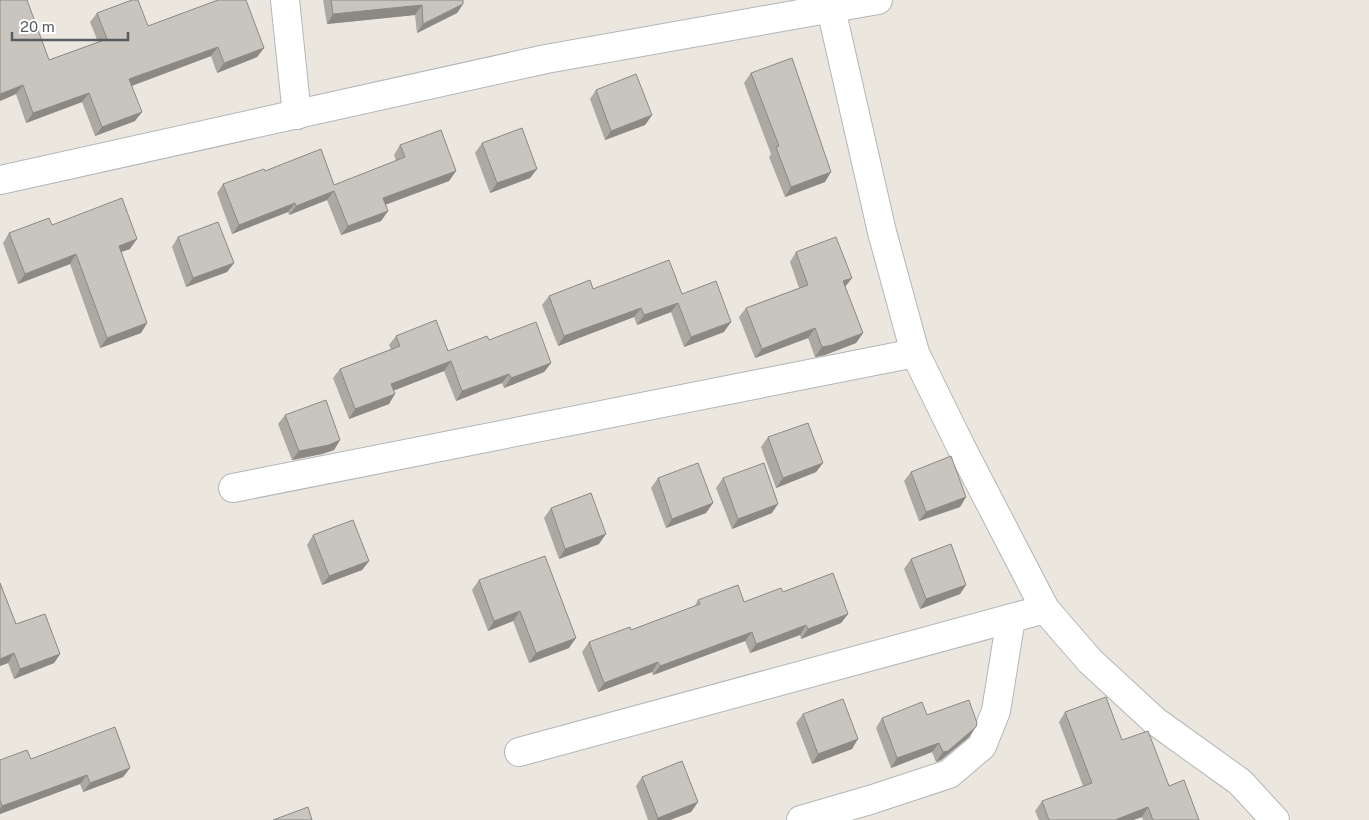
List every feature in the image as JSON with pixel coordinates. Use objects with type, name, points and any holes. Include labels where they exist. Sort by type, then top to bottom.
[{"type":"street","points":[[286,0],[297,115]]},
{"type":"street","points":[[0,180],[546,59],[830,4],[878,0]]},
{"type":"street","points":[[830,4],[882,232],[915,353],[961,447],[1045,609],[1090,661],[1155,721],[1240,782],[1275,820]]},
{"type":"street","points":[[233,488],[915,353]]},
{"type":"street","points":[[519,752],[1045,609]]},
{"type":"street","points":[[801,820],[950,774],[982,746],[996,711],[1011,618]]},
{"type":"building","points":[[0,0],[27,0],[49,60],[107,39],[97,13],[132,0],[138,0],[148,26],[218,0],[246,0],[264,48],[224,63],[218,47],[129,79],[142,112],[102,127],[89,93],[33,113],[23,85],[0,94]]},
{"type":"building","points":[[331,0],[463,0],[463,4],[423,24],[422,5],[333,14]]},
{"type":"building","points":[[792,58],[831,172],[791,187],[776,147],[779,146],[751,73]]},
{"type":"building","points":[[636,74],[652,115],[611,131],[596,90]]},
{"type":"building","points":[[522,128],[537,169],[497,183],[482,143]]},
{"type":"building","points":[[441,130],[456,171],[383,198],[388,211],[348,226],[334,191],[296,206],[295,203],[239,225],[223,184],[264,169],[265,171],[321,149],[334,185],[405,157],[400,145]]},
{"type":"building","points":[[122,198],[137,239],[119,246],[147,323],[107,338],[76,254],[25,274],[9,233],[49,218],[52,225]]},
{"type":"building","points":[[218,222],[234,263],[193,278],[178,237]]},
{"type":"building","points":[[836,237],[852,278],[843,281],[863,333],[822,347],[815,328],[762,349],[746,308],[808,285],[796,252]]},
{"type":"building","points":[[669,260],[682,294],[716,281],[731,322],[691,337],[678,303],[644,315],[641,308],[564,336],[549,296],[590,280],[593,289]]},
{"type":"building","points":[[436,320],[448,351],[487,336],[489,340],[536,322],[551,363],[511,378],[509,374],[462,391],[451,361],[391,384],[395,394],[355,409],[340,369],[400,346],[396,336]]},
{"type":"building","points":[[326,400],[340,440],[329,445],[299,451],[285,415]]},
{"type":"building","points":[[808,423],[823,463],[783,478],[768,437]]},
{"type":"building","points":[[951,456],[966,497],[926,512],[911,472]]},
{"type":"building","points":[[698,463],[713,503],[672,519],[658,478]]},
{"type":"building","points":[[764,463],[778,504],[738,519],[723,478]]},
{"type":"building","points":[[591,493],[606,534],[565,549],[551,508]]},
{"type":"building","points":[[353,520],[369,561],[329,576],[313,535]]},
{"type":"building","points":[[951,544],[966,585],[926,599],[911,559]]},
{"type":"building","points":[[545,556],[576,638],[536,653],[520,611],[494,621],[479,580]]},
{"type":"building","points":[[833,573],[848,614],[808,629],[806,625],[756,644],[752,632],[660,666],[658,662],[604,683],[589,642],[630,627],[631,630],[700,604],[698,600],[738,585],[744,602],[781,588],[783,592]]},
{"type":"building","points":[[0,583],[16,624],[45,614],[60,654],[20,669],[14,653],[0,659]]},
{"type":"building","points":[[1106,697],[1122,740],[1148,731],[1169,786],[1184,780],[1199,820],[1153,820],[1148,807],[1115,820],[1049,820],[1042,801],[1092,783],[1065,712]]},
{"type":"building","points":[[843,699],[858,739],[818,754],[803,714]]},
{"type":"building","points":[[969,700],[977,723],[976,727],[948,751],[943,752],[939,743],[897,758],[882,718],[922,702],[927,715]]},
{"type":"building","points":[[115,727],[130,768],[90,783],[87,775],[2,806],[0,800],[0,760],[27,750],[31,759]]},
{"type":"building","points":[[682,761],[698,802],[658,818],[642,777]]},
{"type":"building","points":[[308,807],[312,820],[273,820]]}]
